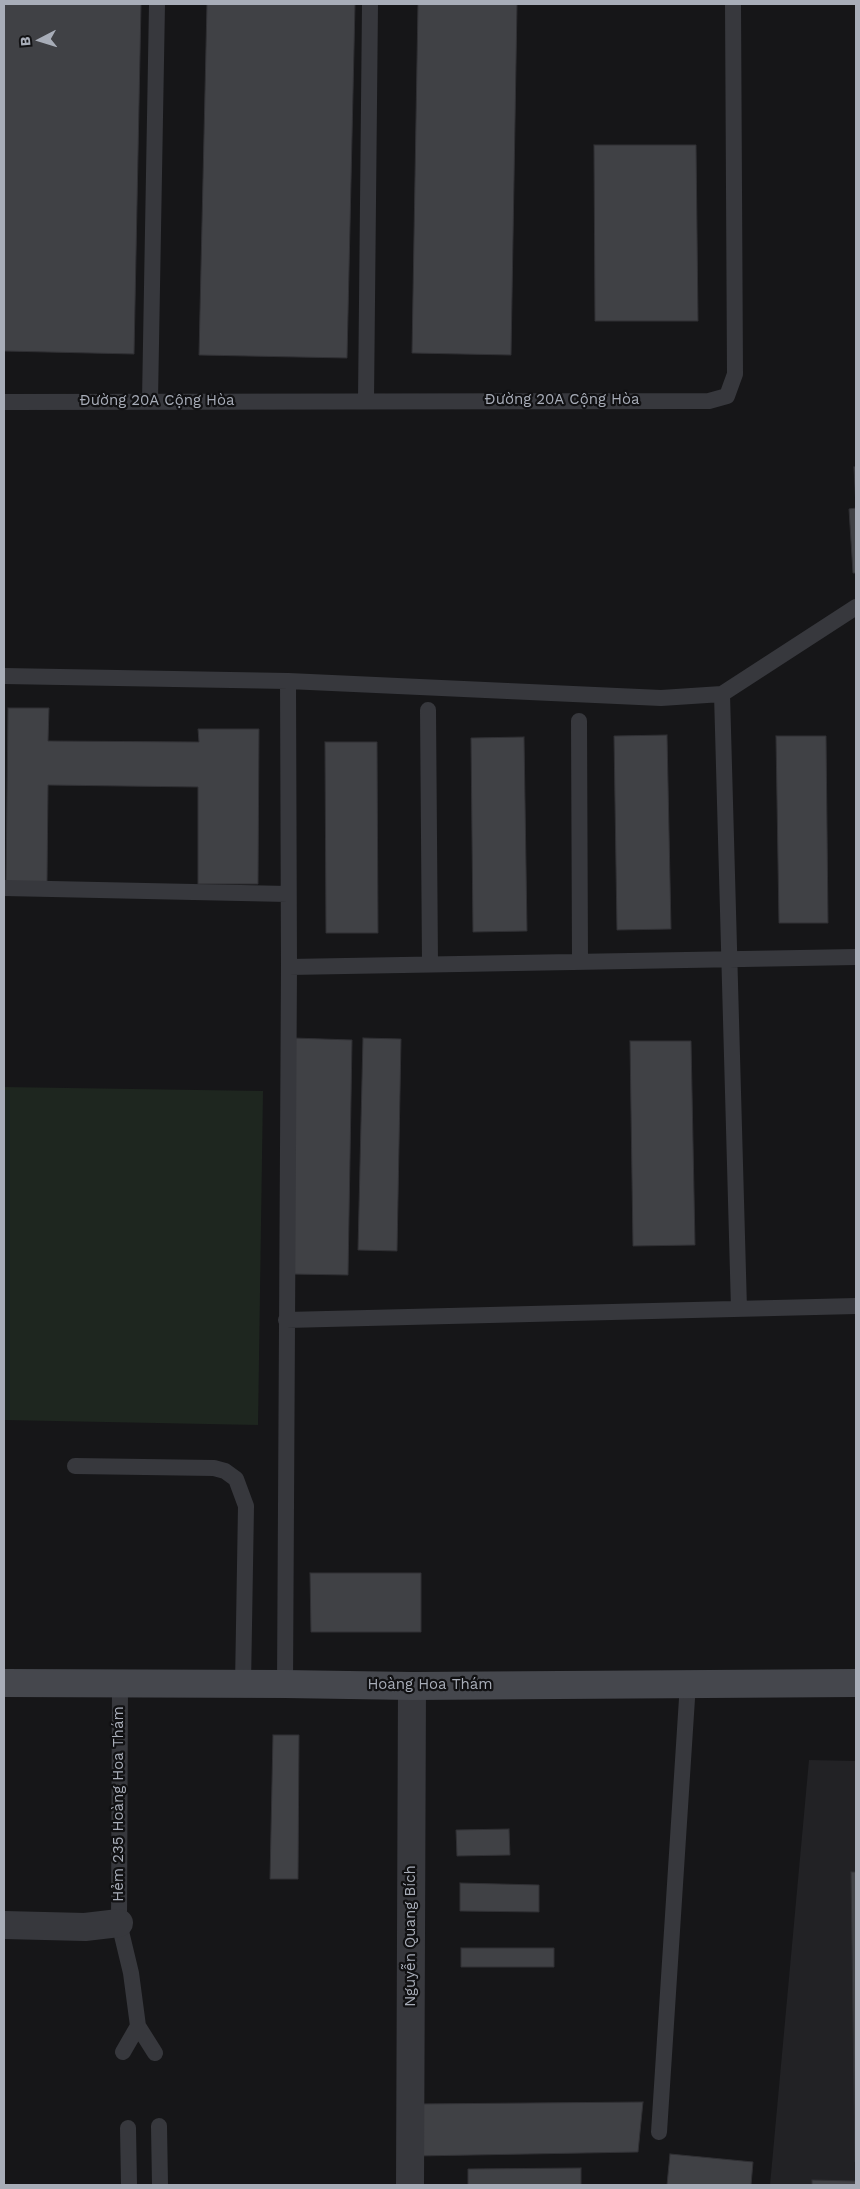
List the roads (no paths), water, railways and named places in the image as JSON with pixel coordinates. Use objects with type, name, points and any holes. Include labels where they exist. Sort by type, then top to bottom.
[{"type":"main road","name":"Hoàng Hoa Thám","points":[[4,1683],[412,1686],[856,1683]]},
{"type":"street","name":"Nguyễn Quang Bích","points":[[410,2185],[412,1686]]},
{"type":"street","points":[[4,1926],[85,1927],[119,1923]]},
{"type":"lane","points":[[150,400],[158,4]]},
{"type":"lane","points":[[366,400],[370,4]]},
{"type":"lane","name":"Đường 20A Cộng Hòa","points":[[4,402],[150,400],[709,401],[727,396],[734,374],[733,4]]},
{"type":"lane","points":[[4,676],[288,681],[661,698],[722,694],[856,607]]},
{"type":"lane","points":[[285,1684],[289,967],[288,681]]},
{"type":"lane","points":[[722,694],[739,1309]]},
{"type":"lane","points":[[428,710],[430,964]]},
{"type":"lane","points":[[579,720],[580,961]]},
{"type":"lane","points":[[4,888],[288,894]]},
{"type":"lane","points":[[289,967],[856,957]]},
{"type":"lane","points":[[286,1320],[856,1306]]},
{"type":"lane","points":[[75,1466],[214,1468],[224,1471],[236,1479],[246,1506],[243,1685]]},
{"type":"lane","points":[[659,2132],[688,1683]]},
{"type":"lane","name":"Hẻm 235 Hoàng Hoa Thám","points":[[120,1685],[119,1923],[131,1973],[138,2026]]},
{"type":"lane","points":[[124,2052],[138,2026],[155,2053]]},
{"type":"lane","points":[[159,2126],[160,2185]]},
{"type":"lane","points":[[128,2128],[129,2185]]}]
